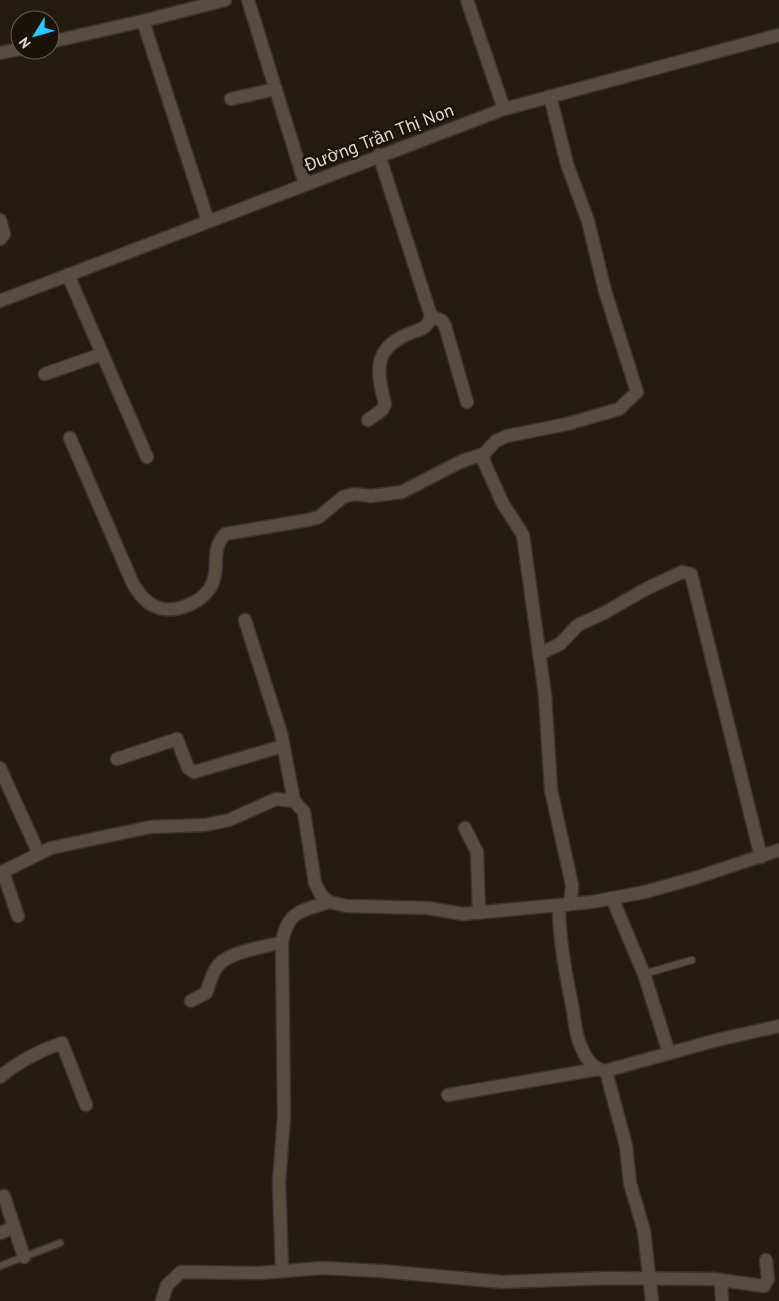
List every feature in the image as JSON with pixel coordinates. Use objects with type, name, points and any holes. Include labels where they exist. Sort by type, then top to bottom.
[{"type":"street","points":[[60,40],[225,0]]},
{"type":"street","points":[[248,0],[305,184]]},
{"type":"street","points":[[467,0],[504,109]]},
{"type":"street","points":[[143,21],[208,221]]},
{"type":"street","name":"Đường Trần Thị Non","points":[[0,301],[379,155],[504,109],[779,36]]},
{"type":"street","points":[[232,100],[276,89]]},
{"type":"street","points":[[70,438],[133,584],[143,599],[154,607],[177,609],[206,593],[214,581],[215,549],[225,534],[318,517],[343,497],[354,494],[371,496],[402,492],[462,461],[484,454],[496,441],[507,436],[567,424],[619,409],[637,392],[605,291],[588,221],[566,164],[550,96]]},
{"type":"street","points":[[368,420],[382,410],[385,404],[378,378],[378,362],[387,350],[402,337],[423,330],[431,316],[379,155]]},
{"type":"street","points":[[0,220],[4,234],[0,240]]},
{"type":"street","points":[[68,275],[148,457]]},
{"type":"street","points":[[431,316],[442,321],[445,326],[467,402]]},
{"type":"street","points":[[45,374],[102,354]]},
{"type":"street","points":[[484,454],[484,462],[503,504],[523,535],[547,722],[551,790],[572,885],[571,899],[563,905]]},
{"type":"street","points":[[539,654],[560,644],[578,625],[604,613],[646,588],[682,572],[691,574],[761,857]]},
{"type":"street","points":[[245,620],[283,746],[294,801],[304,812],[315,883],[321,895],[329,902],[347,906],[428,908],[463,914],[563,905],[645,892],[779,850]]},
{"type":"street","points":[[117,759],[177,739],[188,768],[194,772],[283,746]]},
{"type":"street","points":[[0,768],[39,854]]},
{"type":"street","points":[[18,916],[1,872],[51,848],[150,827],[205,825],[229,820],[276,799],[294,801]]},
{"type":"street","points":[[465,828],[477,852],[479,913]]},
{"type":"street","points":[[612,898],[644,974],[669,1053]]},
{"type":"street","points":[[282,1271],[279,1182],[284,1116],[282,943],[288,921],[297,913],[329,902]]},
{"type":"street","points":[[563,905],[562,951],[578,1039],[583,1053],[602,1070],[626,1146],[630,1183],[644,1231],[652,1301]]},
{"type":"street","points":[[191,1001],[206,993],[217,965],[257,948],[282,943]]},
{"type":"street","points":[[448,1095],[602,1070],[779,1026]]},
{"type":"street","points":[[0,1077],[17,1062],[38,1051],[62,1043],[86,1105]]},
{"type":"street","points":[[4,1196],[24,1257]]},
{"type":"street","points":[[0,1233],[14,1228]]},
{"type":"street","points":[[162,1301],[167,1285],[181,1272],[259,1273],[322,1268],[381,1271],[503,1282],[650,1278],[722,1280],[764,1286],[768,1279],[766,1260]]},
{"type":"street","points":[[722,1280],[722,1301]]},
{"type":"lane","points":[[644,974],[692,960]]},
{"type":"lane","points":[[0,1266],[60,1243]]}]
